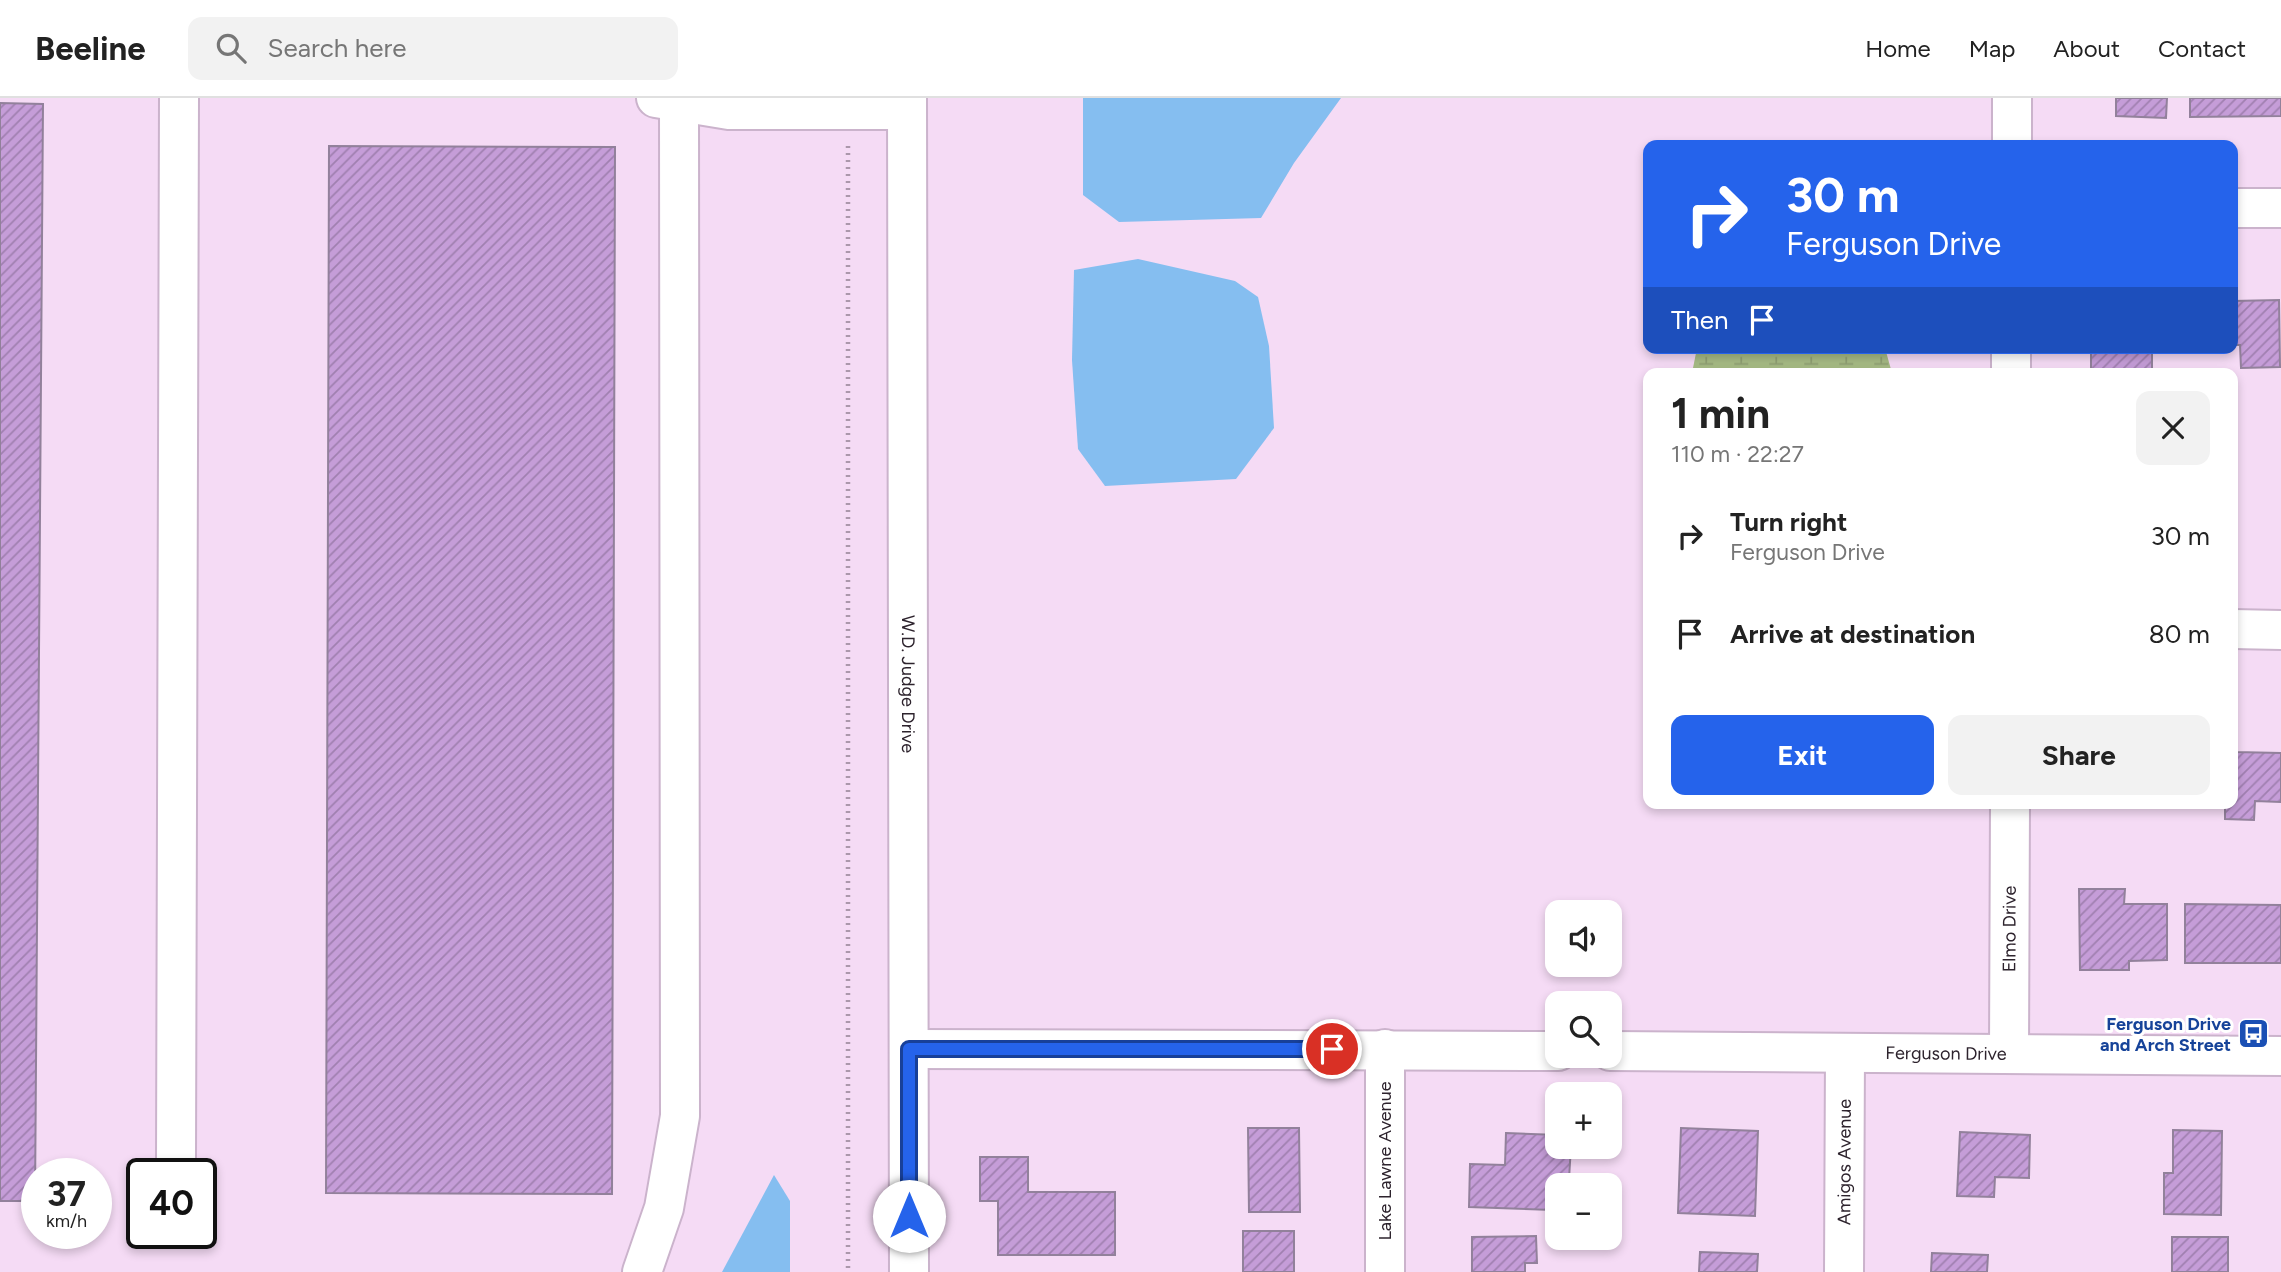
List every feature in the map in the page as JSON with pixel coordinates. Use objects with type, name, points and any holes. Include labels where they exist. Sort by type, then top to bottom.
[{"type":"street","points":[[176,1158],[179,98]]},
{"type":"street","points":[[2012,98],[2012,140]]},
{"type":"street","points":[[642,1272],[664,1208],[680,1116],[668,100],[729,110],[907,104]]},
{"type":"street","name":"W.D. Judge Drive","points":[[907,104],[909,1272]]},
{"type":"street","points":[[2238,208],[2281,208]]},
{"type":"street","points":[[2238,629],[2281,630]]},
{"type":"street","name":"Elmo Drive","points":[[2009,1053],[2010,809]]},
{"type":"street","points":[[909,1049],[1545,1051]]},
{"type":"street","name":"Lake Lawne Avenue","points":[[1385,1049],[1385,1272]]},
{"type":"street","name":"Ferguson Drive","points":[[1622,1051],[2281,1056]]},
{"type":"street","name":"Amigos Avenue","points":[[1844,1272],[1845,1053]]},
{"type":"path","points":[[848,135],[848,1272]]},
{"type":"green space","points":[[1696,354],[1887,354],[1891,368],[1693,368]]},
{"type":"water","points":[[1083,98],[1341,98],[1294,163],[1261,218],[1119,222],[1083,195]]},
{"type":"water","points":[[1138,259],[1235,281],[1258,297],[1269,346],[1274,428],[1236,479],[1105,486],[1078,449],[1072,360],[1074,270]]},
{"type":"water","points":[[774,1175],[790,1201],[790,1272],[722,1272]]},
{"type":"building","points":[[2116,98],[2167,98],[2166,118],[2116,116]]},
{"type":"building","points":[[2190,98],[2281,98],[2281,116],[2190,117]]},
{"type":"building","points":[[0,103],[43,104],[35,1158],[21,1158],[21,1201],[0,1201]]},
{"type":"building","points":[[329,146],[615,147],[612,1194],[326,1193]]},
{"type":"building","points":[[2279,300],[2280,367],[2241,368],[2238,301]]},
{"type":"building","points":[[2091,354],[2152,354],[2152,368],[2091,368]]},
{"type":"building","points":[[2238,752],[2281,753],[2281,802],[2255,801],[2254,820],[2225,819],[2225,809],[2238,809]]},
{"type":"building","points":[[2079,889],[2125,889],[2124,904],[2167,904],[2167,960],[2129,961],[2129,970],[2080,970]]},
{"type":"building","points":[[2185,904],[2281,905],[2281,963],[2185,963]]},
{"type":"building","points":[[1248,1128],[1299,1128],[1300,1212],[1249,1212]]},
{"type":"building","points":[[1681,1128],[1758,1131],[1755,1216],[1678,1213]]},
{"type":"building","points":[[2173,1130],[2222,1131],[2221,1215],[2164,1214],[2164,1173],[2173,1173]]},
{"type":"building","points":[[1960,1132],[2030,1135],[2029,1178],[1995,1177],[1994,1197],[1957,1196]]},
{"type":"building","points":[[1506,1133],[1545,1134],[1545,1159],[1570,1159],[1569,1173],[1545,1173],[1545,1210],[1469,1207],[1470,1164],[1505,1165]]},
{"type":"building","points":[[980,1157],[1028,1157],[1028,1192],[1115,1192],[1115,1255],[998,1255],[998,1201],[980,1201]]},
{"type":"building","points":[[1243,1231],[1294,1231],[1294,1272],[1243,1272]]},
{"type":"building","points":[[1536,1236],[1537,1263],[1525,1263],[1525,1272],[1472,1272],[1472,1237]]},
{"type":"building","points":[[2172,1237],[2228,1237],[2228,1272],[2172,1272]]},
{"type":"building","points":[[1700,1252],[1758,1254],[1757,1272],[1699,1272]]},
{"type":"building","points":[[1932,1253],[1988,1255],[1987,1272],[1931,1272]]},
{"type":"place","name":"Ferguson Drive and Arch Street","points":[[2254,1034]]},
{"type":"route","points":[[909,1216],[909,1049],[1332,1049]]}]
